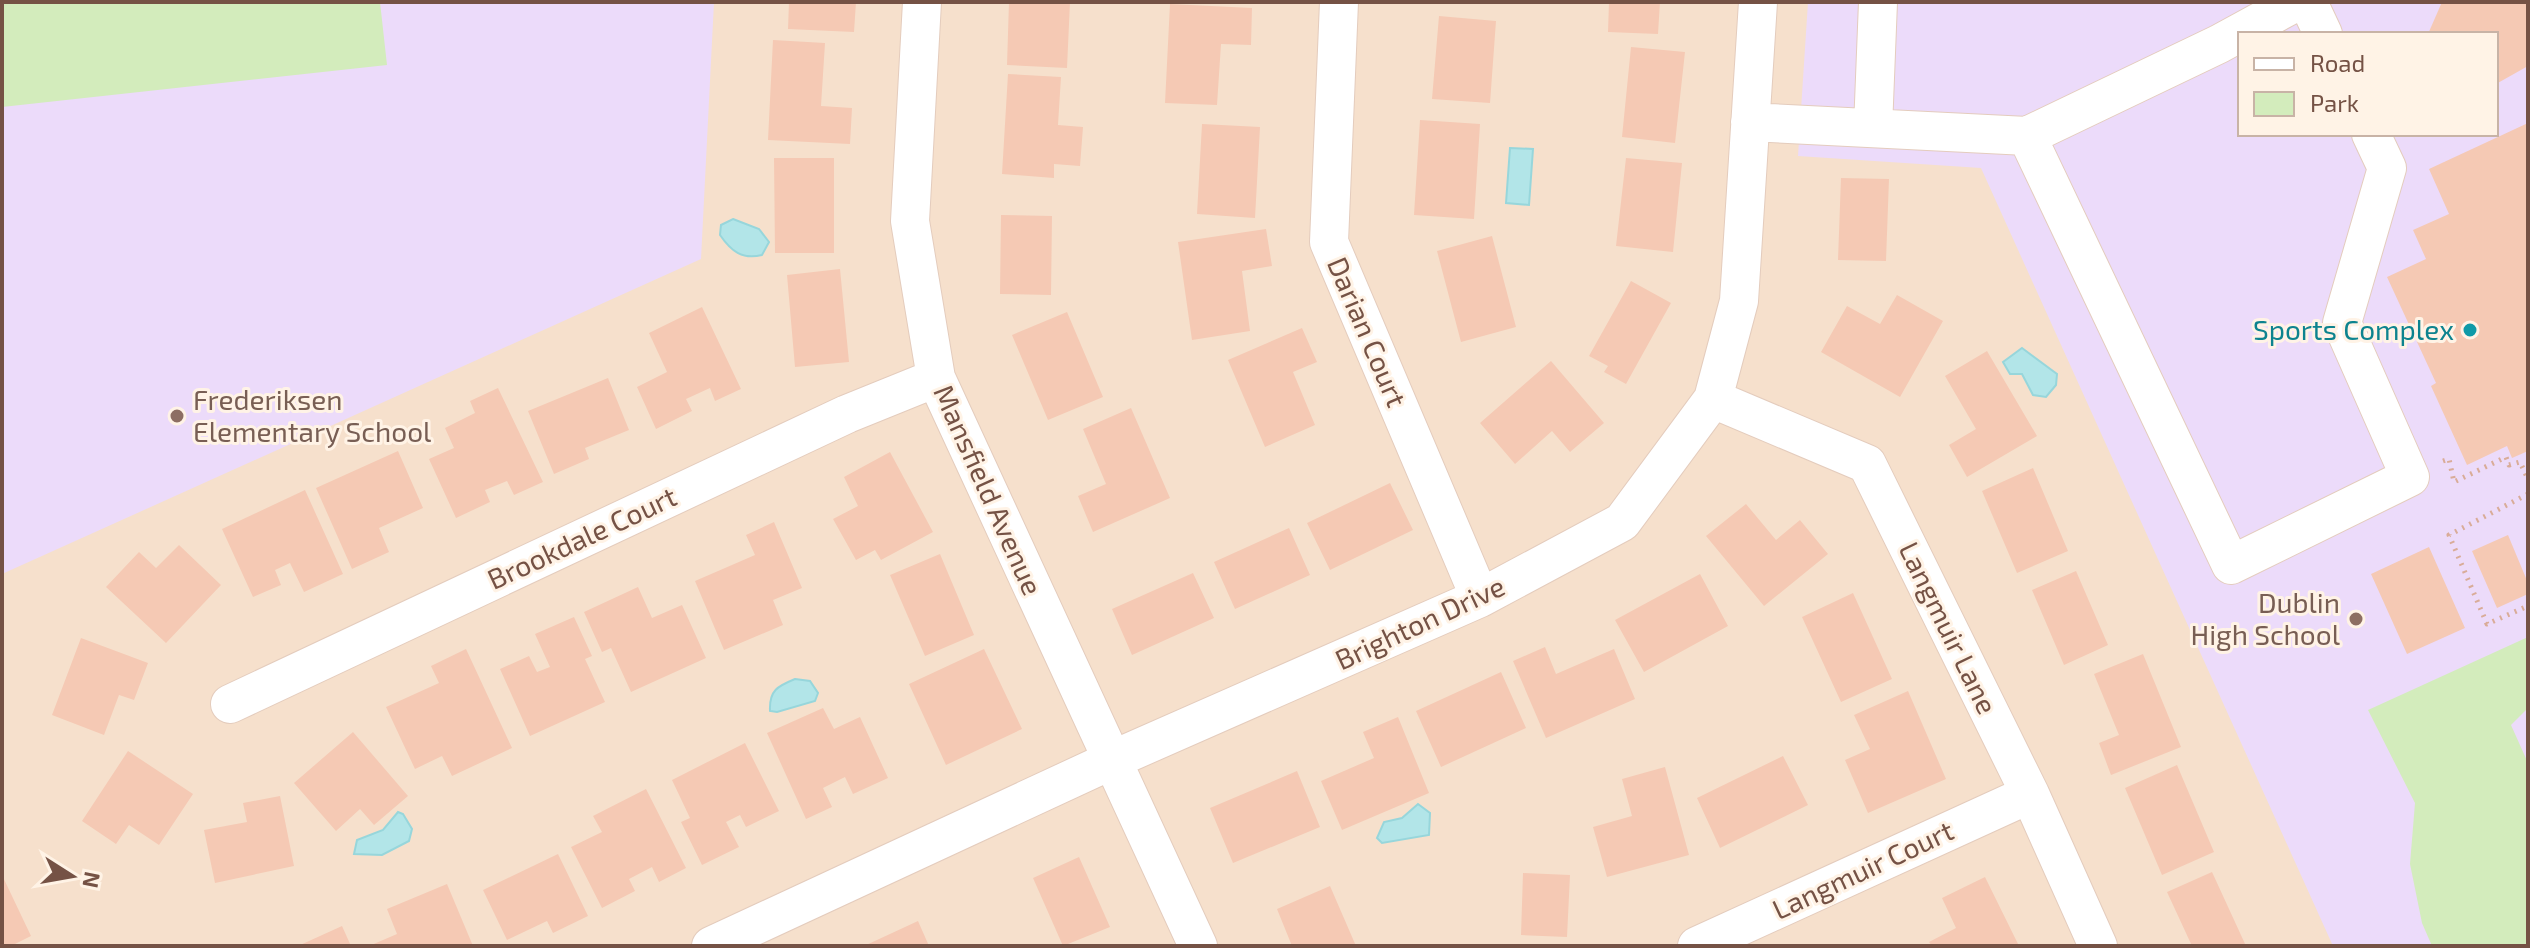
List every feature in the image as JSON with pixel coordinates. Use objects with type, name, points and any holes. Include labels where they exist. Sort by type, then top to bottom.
[{"type":"street","name":"Mansfield Avenue","points":[[922,2],[910,221],[936,378],[1198,946]]},
{"type":"street","name":"Darian Court","points":[[1339,2],[1329,242],[1480,598]]},
{"type":"street","name":"Brighton Drive","points":[[728,943],[1112,760],[1480,598],[1622,522],[1713,399],[1739,301],[1758,2]]},
{"type":"street","points":[[1873,128],[1878,2]]},
{"type":"street","points":[[2241,32],[2296,2]]},
{"type":"street","points":[[2308,2],[2322,32]]},
{"type":"street","points":[[1750,122],[2027,136],[2238,34]]},
{"type":"street","points":[[2027,136],[2231,565],[2410,477],[2342,323],[2387,168],[2372,136]]},
{"type":"street","name":"Brookdale Court","points":[[230,704],[832,421],[936,378]]},
{"type":"street","name":"Langmuir Lane","points":[[1713,399],[1867,464],[2030,794],[2098,946]]},
{"type":"street","name":"Langmuir Court","points":[[1697,946],[2030,794]]},
{"type":"path","points":[[2410,477],[2449,459],[2454,482],[2506,457],[2509,465],[2520,462],[2528,479]]},
{"type":"path","points":[[2528,494],[2449,535],[2487,624],[2528,606]]},
{"type":"shaded area","points":[[2,2],[2528,2],[2528,946],[2,946]]},
{"type":"shaded area","name":"Frederiksen Elementary School","points":[[2,2],[714,2],[701,259],[2,574]]},
{"type":"shaded area","name":"Dublin High School","points":[[1808,2],[2528,2],[2528,946],[2333,946],[1981,168],[1798,156]]},
{"type":"green space","points":[[2,2],[380,2],[387,65],[2,107]]},
{"type":"green space","points":[[2528,637],[2528,708],[2511,725],[2528,763],[2528,946],[2432,946],[2422,923],[2410,864],[2415,803],[2368,710]]},
{"type":"water","points":[[1510,148],[1533,149],[1529,205],[1506,203]]},
{"type":"water","points":[[733,219],[759,229],[769,242],[762,255],[743,255],[724,241],[720,235],[721,225]]},
{"type":"water","points":[[2022,348],[2057,374],[2056,385],[2046,397],[2033,395],[2022,374],[2010,374],[2003,362]]},
{"type":"water","points":[[795,679],[810,681],[818,693],[815,701],[777,712],[770,711],[771,698],[776,690]]},
{"type":"water","points":[[1418,804],[1430,813],[1429,835],[1382,843],[1377,838],[1384,822],[1402,818]]},
{"type":"water","points":[[398,812],[403,814],[412,829],[409,841],[382,855],[354,854],[357,840],[383,830]]},
{"type":"building","points":[[789,2],[856,2],[854,32],[788,29]]},
{"type":"building","points":[[1009,2],[1070,2],[1067,68],[1007,65]]},
{"type":"building","points":[[1609,2],[1660,2],[1658,34],[1608,32]]},
{"type":"building","points":[[2442,2],[2528,2],[2528,66],[2498,83],[2498,32],[2429,32]]},
{"type":"building","points":[[1170,4],[1252,8],[1251,45],[1221,44],[1217,105],[1165,103]]},
{"type":"building","points":[[1439,16],[1496,21],[1490,103],[1432,99]]},
{"type":"building","points":[[773,40],[825,43],[821,106],[852,108],[850,144],[768,140]]},
{"type":"building","points":[[1631,47],[1685,52],[1675,143],[1622,137]]},
{"type":"building","points":[[1008,74],[1061,77],[1058,125],[1083,127],[1080,166],[1054,164],[1054,178],[1002,174]]},
{"type":"building","points":[[1420,120],[1480,124],[1474,219],[1414,215]]},
{"type":"building","name":"Sports Complex","points":[[2528,123],[2528,451],[2512,458],[2507,446],[2467,465],[2431,386],[2436,383],[2387,277],[2426,259],[2413,230],[2449,214],[2429,169]]},
{"type":"building","points":[[1202,124],[1260,127],[1255,218],[1197,214]]},
{"type":"building","points":[[774,158],[834,158],[834,253],[775,253]]},
{"type":"building","points":[[1626,158],[1682,163],[1673,252],[1616,246]]},
{"type":"building","points":[[1841,178],[1889,179],[1886,261],[1838,260]]},
{"type":"building","points":[[1001,215],[1052,216],[1051,295],[1000,294]]},
{"type":"building","points":[[1266,229],[1272,266],[1242,271],[1250,331],[1192,340],[1178,242]]},
{"type":"building","points":[[1492,236],[1516,327],[1461,342],[1437,251]]},
{"type":"building","points":[[840,269],[849,362],[795,367],[787,275]]},
{"type":"building","points":[[1631,281],[1671,303],[1626,384],[1604,372],[1608,366],[1589,356]]},
{"type":"building","points":[[1897,295],[1943,321],[1900,397],[1821,352],[1847,306],[1880,324]]},
{"type":"building","points":[[702,307],[741,389],[715,401],[710,388],[686,399],[692,411],[656,429],[637,387],[667,372],[649,333]]},
{"type":"building","points":[[1067,312],[1103,397],[1048,420],[1012,335]]},
{"type":"building","points":[[1302,328],[1317,362],[1293,372],[1315,425],[1265,447],[1228,360]]},
{"type":"building","points":[[1987,351],[2037,436],[1967,477],[1949,445],[1976,429],[1945,376]]},
{"type":"building","points":[[1551,361],[1604,423],[1570,452],[1552,431],[1515,464],[1480,423]]},
{"type":"building","points":[[608,378],[629,430],[585,448],[589,459],[554,474],[528,411]]},
{"type":"building","points":[[498,388],[543,482],[514,495],[507,481],[485,490],[490,502],[456,518],[429,459],[454,448],[445,428],[475,413],[470,401]]},
{"type":"building","points":[[1131,408],[1170,498],[1093,532],[1078,496],[1106,484],[1083,429]]},
{"type":"building","points":[[398,451],[423,508],[379,528],[389,552],[352,569],[316,488]]},
{"type":"building","points":[[890,452],[933,532],[881,560],[875,550],[856,560],[833,519],[858,506],[844,477]]},
{"type":"building","points":[[2033,468],[2068,551],[2017,573],[1982,491]]},
{"type":"building","points":[[1390,483],[1413,530],[1330,570],[1307,523]]},
{"type":"building","points":[[305,490],[343,574],[304,592],[290,563],[275,570],[281,585],[253,597],[222,529]]},
{"type":"building","points":[[1746,504],[1776,540],[1800,520],[1828,554],[1764,606],[1706,536]]},
{"type":"building","points":[[774,522],[802,588],[773,600],[783,625],[724,650],[695,581],[755,555],[746,535]]},
{"type":"building","points":[[1289,528],[1310,575],[1235,609],[1214,562]]},
{"type":"building","points":[[2508,535],[2528,583],[2528,594],[2497,608],[2472,551]]},
{"type":"building","points":[[179,545],[221,585],[166,643],[106,587],[139,552],[156,568]]},
{"type":"building","points":[[2429,547],[2465,628],[2407,654],[2371,574]]},
{"type":"building","points":[[940,554],[974,635],[925,656],[890,575]]},
{"type":"building","points":[[2076,571],[2108,645],[2064,665],[2032,590]]},
{"type":"building","points":[[1193,573],[1214,618],[1132,655],[1112,609]]},
{"type":"building","points":[[1700,574],[1728,626],[1644,672],[1615,620]]},
{"type":"building","points":[[638,587],[652,618],[682,605],[706,658],[631,692],[611,648],[602,652],[584,612]]},
{"type":"building","points":[[1853,593],[1892,679],[1841,702],[1802,617]]},
{"type":"building","points":[[574,617],[592,656],[585,659],[605,702],[530,736],[500,669],[529,656],[537,672],[550,667],[535,634]]},
{"type":"building","points":[[81,638],[148,663],[134,700],[119,695],[104,735],[52,715]]},
{"type":"building","points":[[1545,647],[1556,674],[1614,649],[1635,699],[1546,738],[1513,661]]},
{"type":"building","points":[[466,649],[512,748],[452,776],[442,756],[415,769],[386,707],[439,683],[431,666]]},
{"type":"building","points":[[984,649],[1022,729],[946,765],[909,684]]},
{"type":"building","points":[[2143,654],[2181,747],[2111,775],[2099,743],[2119,735],[2094,674]]},
{"type":"building","points":[[1501,672],[1526,728],[1441,767],[1416,711]]},
{"type":"building","points":[[1908,691],[1946,779],[1868,813],[1845,760],[1870,749],[1854,715]]},
{"type":"building","points":[[823,708],[834,729],[860,717],[888,778],[853,794],[845,777],[823,788],[832,807],[806,819],[767,733]]},
{"type":"building","points":[[1398,717],[1429,793],[1342,830],[1321,781],[1374,758],[1363,732]]},
{"type":"building","points":[[353,732],[408,796],[374,825],[360,809],[336,831],[294,783]]},
{"type":"building","points":[[745,743],[779,811],[746,827],[740,815],[726,822],[739,847],[702,865],[681,822],[690,818],[672,780]]},
{"type":"building","points":[[128,751],[193,794],[159,845],[129,825],[116,844],[82,821]]},
{"type":"building","points":[[1783,756],[1808,805],[1720,848],[1697,798]]},
{"type":"building","points":[[2177,765],[2214,852],[2162,875],[2125,788]]},
{"type":"building","points":[[1665,767],[1689,855],[1607,877],[1593,827],[1632,816],[1622,779]]},
{"type":"building","points":[[1297,771],[1320,827],[1233,863],[1210,808]]},
{"type":"building","points":[[646,789],[686,868],[659,882],[652,867],[629,879],[635,891],[602,908],[571,847],[602,832],[593,816]]},
{"type":"building","points":[[280,796],[294,866],[215,883],[204,830],[247,822],[243,803]]},
{"type":"building","points":[[558,854],[588,916],[553,933],[547,921],[507,940],[483,890]]},
{"type":"building","points":[[1079,857],[1110,927],[1063,946],[1033,878]]},
{"type":"building","points":[[2212,872],[2246,946],[2192,946],[2167,892]]},
{"type":"building","points":[[1523,873],[1570,875],[1567,937],[1521,935]]},
{"type":"building","points":[[2,875],[31,936],[11,946],[2,946]]},
{"type":"building","points":[[1985,877],[2019,946],[1932,946],[1929,942],[1956,928],[1942,898]]},
{"type":"building","points":[[447,884],[473,946],[369,946],[397,934],[387,909]]},
{"type":"building","points":[[1330,886],[1356,946],[1292,946],[1277,909]]},
{"type":"building","points":[[918,921],[929,946],[864,946]]},
{"type":"building","points":[[342,926],[351,946],[298,946]]},
{"type":"place","name":"Sports Complex","points":[[2470,330]]},
{"type":"place","name":"Frederiksen Elementary School","points":[[177,416]]},
{"type":"place","name":"Dublin High School","points":[[2356,619]]}]
